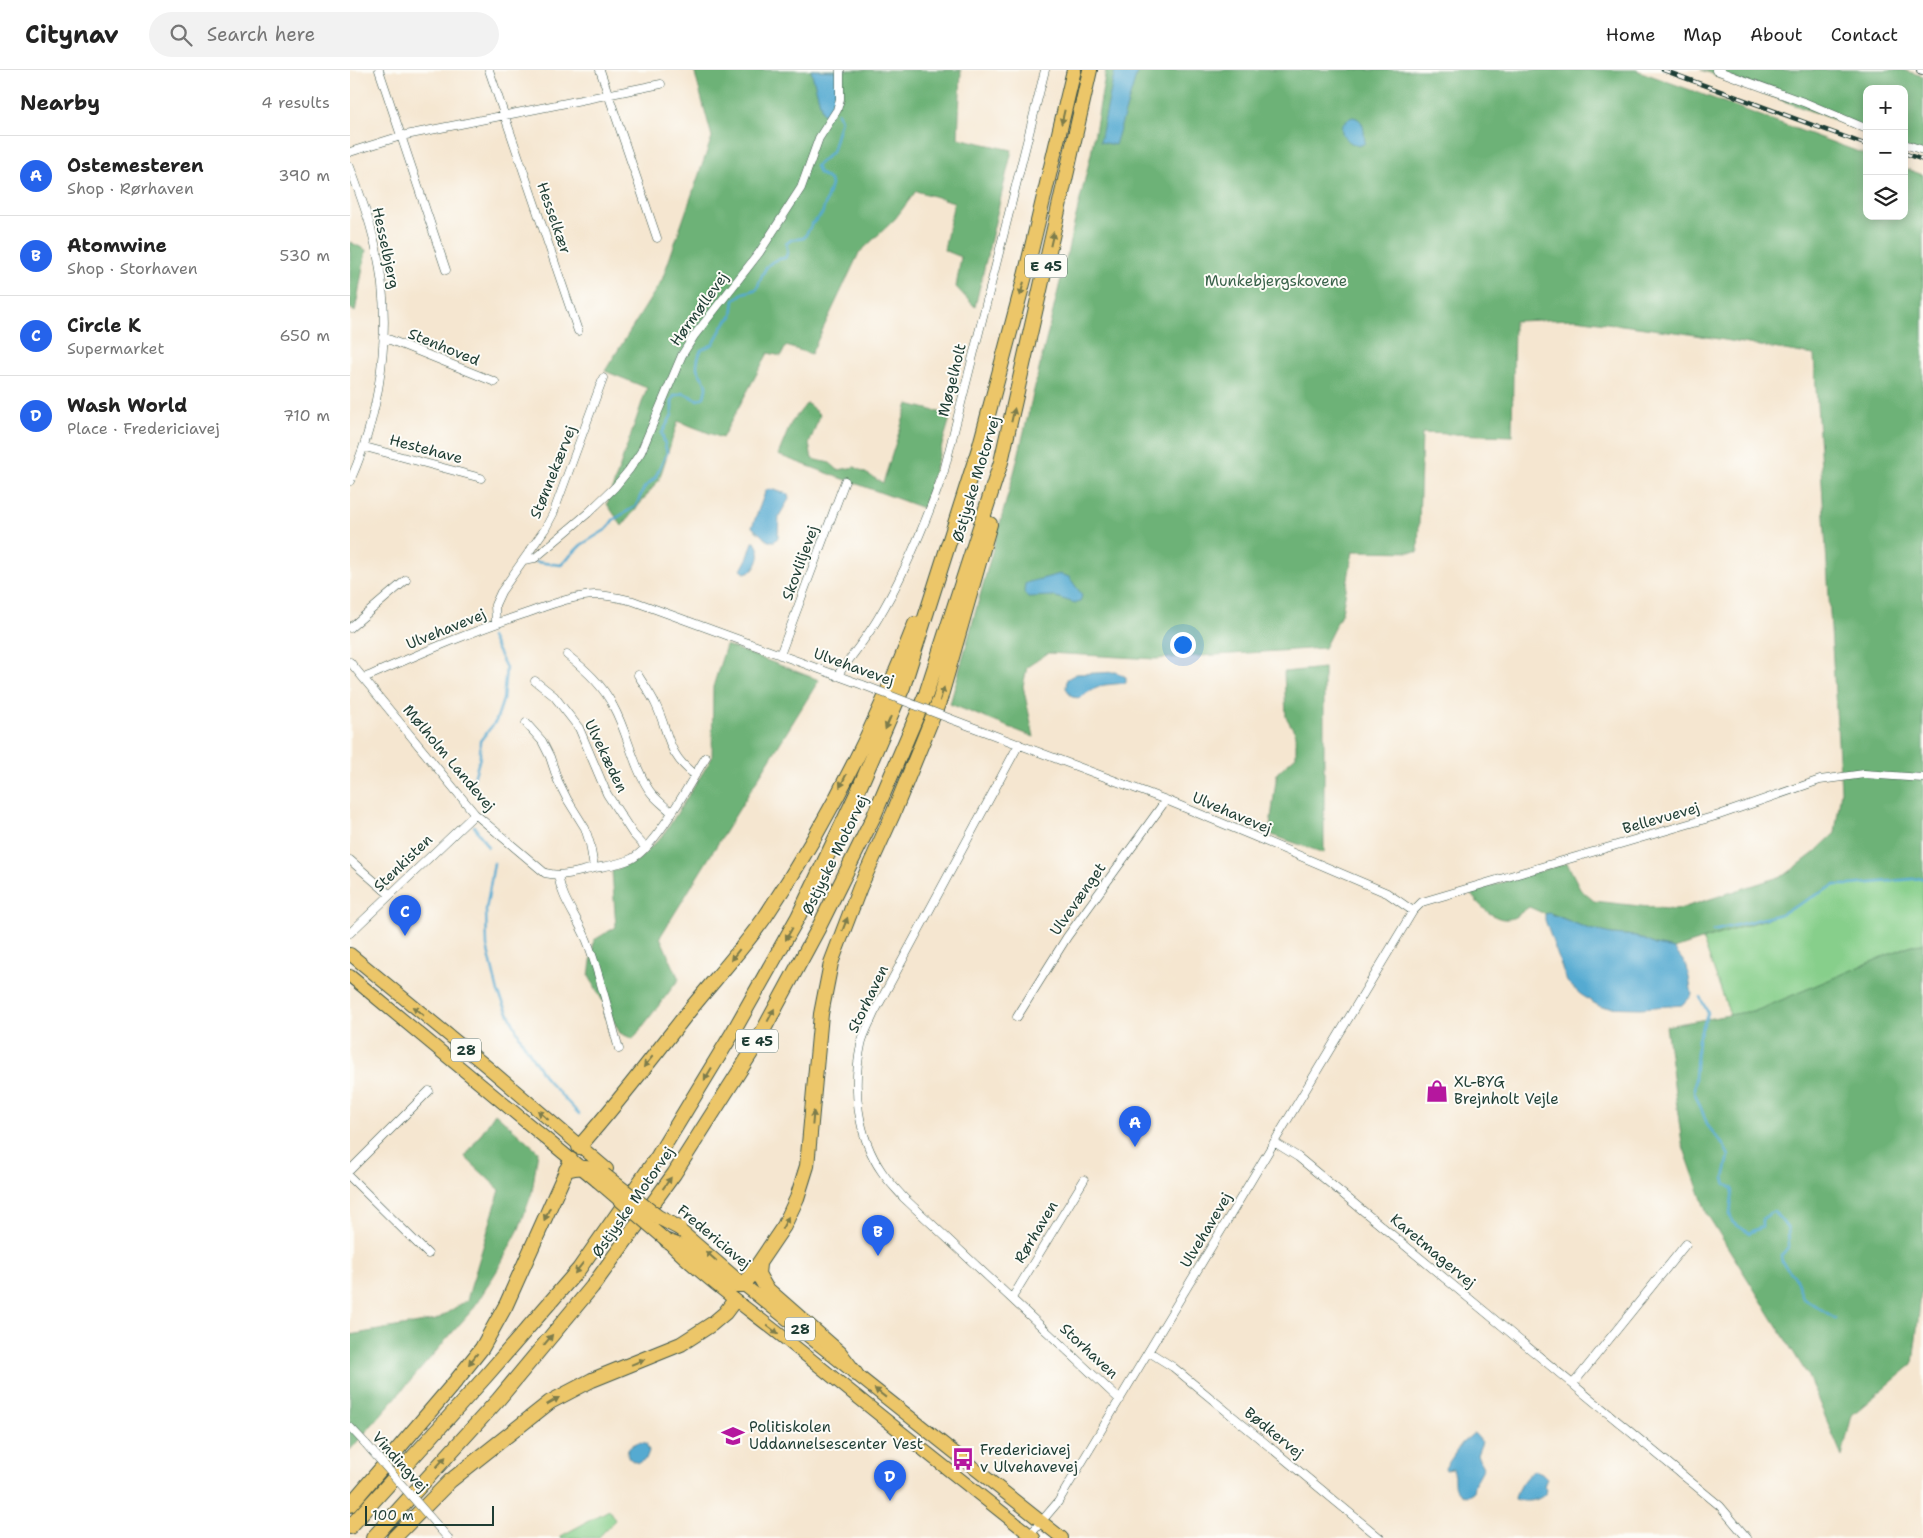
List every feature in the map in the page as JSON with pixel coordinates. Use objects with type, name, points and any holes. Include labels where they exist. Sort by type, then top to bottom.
[{"type":"highway","name":"Østjyske Motorvej","points":[[350,1527],[579,1269],[658,1156],[722,1051],[798,917],[858,791],[903,687],[980,445],[1025,276],[1074,70]]},
{"type":"highway","name":"Østjyske Motorvej","points":[[373,1538],[498,1400],[592,1287],[674,1174],[751,1052],[818,929],[873,818],[926,694],[1001,462],[1090,70]]},
{"type":"highway","points":[[667,1242],[683,1247],[726,1282],[744,1285],[784,1226],[797,1198],[807,1166],[821,1014],[831,963],[860,887],[893,814],[940,699],[1002,481],[1001,462]]},
{"type":"highway","points":[[579,1147],[764,918],[793,872],[830,807],[877,715],[906,648],[926,593],[949,545]]},
{"type":"highway","points":[[350,1505],[482,1348],[506,1305],[572,1165],[598,1170],[658,1217],[679,1228]]},
{"type":"highway","points":[[759,1264],[758,1274],[766,1288],[840,1352],[856,1374]]},
{"type":"highway","points":[[394,1538],[450,1481],[550,1402],[592,1380],[682,1344],[712,1324],[725,1313],[734,1301]]},
{"type":"main road","name":"28","points":[[350,954],[485,1065],[579,1147],[602,1175],[692,1266],[1031,1537]]},
{"type":"main road","name":"28","points":[[350,976],[572,1165]]},
{"type":"main road","points":[[572,1165],[579,1147]]},
{"type":"main road","name":"Fredericiavej","points":[[679,1228],[744,1285],[1062,1538]]},
{"type":"main road","points":[[734,1301],[744,1285]]},
{"type":"main road","points":[[840,1384],[869,1397],[1029,1522],[1042,1522]]},
{"type":"main road","points":[[1031,1537],[1044,1533],[1051,1538]]},
{"type":"street","points":[[379,70],[446,270]]},
{"type":"street","name":"Hesselkær","points":[[489,70],[578,331]]},
{"type":"street","points":[[600,70],[657,238]]},
{"type":"street","name":"Hørmøllevej","points":[[524,560],[535,558],[588,513],[615,487],[633,464],[653,426],[682,355],[759,253],[801,188],[819,138],[837,110],[840,99],[840,70]]},
{"type":"street","name":"Møgelholt","points":[[837,676],[876,621],[898,580],[930,512],[941,479],[1045,70]]},
{"type":"street","points":[[1716,70],[1806,103],[1863,127]]},
{"type":"street","points":[[350,152],[401,136],[661,84]]},
{"type":"street","points":[[1908,145],[1923,150]]},
{"type":"street","name":"Hesselbjerg","points":[[350,167],[370,226],[378,264],[382,298],[383,337],[380,378],[365,447],[350,481]]},
{"type":"street","name":"Stenhoved","points":[[383,337],[495,382]]},
{"type":"street","name":"Stønnekærvej","points":[[496,623],[495,605],[501,592],[545,529],[553,514],[604,378]]},
{"type":"street","name":"Hestehave","points":[[365,447],[481,478]]},
{"type":"street","name":"Skovliljevej","points":[[780,655],[845,481]]},
{"type":"street","points":[[350,628],[406,580]]},
{"type":"street","name":"Ulvehavevej","points":[[364,678],[444,642],[496,623],[578,598],[595,596],[616,597],[633,601],[863,685],[1166,800],[1387,893],[1413,911],[1058,1502],[1031,1537]]},
{"type":"street","name":"Ulvekæden","points":[[567,655],[585,669],[612,704],[622,724],[640,772],[650,791],[672,812]]},
{"type":"street","name":"Mølholm Landevej","points":[[350,662],[475,814],[545,873],[558,876]]},
{"type":"street","points":[[638,675],[656,705],[674,754],[682,765],[695,775]]},
{"type":"street","name":"Ulvekæden","points":[[535,681],[554,696],[579,728],[607,794],[633,834],[646,848]]},
{"type":"street","points":[[526,723],[542,742],[567,799],[585,828],[594,868]]},
{"type":"street","name":"Storhaven","points":[[1019,744],[874,1013],[861,1043],[856,1073],[858,1104],[862,1127],[870,1150],[881,1171],[904,1198],[1120,1400]]},
{"type":"street","points":[[619,1049],[590,946],[561,891],[558,876],[615,865],[633,858],[646,848],[672,812],[706,757]]},
{"type":"street","name":"Bellevuevej","points":[[1413,911],[1422,902],[1719,815],[1820,780],[1864,774],[1923,778]]},
{"type":"street","name":"Ulvevænget","points":[[1017,1017],[1067,937],[1166,800]]},
{"type":"street","name":"Stenkisten","points":[[350,933],[475,814]]},
{"type":"street","points":[[350,860],[390,895]]},
{"type":"street","points":[[350,1170],[429,1090]]},
{"type":"street","name":"Karetmagervej","points":[[1274,1142],[1298,1157],[1720,1506],[1747,1538]]},
{"type":"street","points":[[350,1177],[428,1254]]},
{"type":"street","name":"Rørhaven","points":[[1012,1298],[1084,1180]]},
{"type":"street","points":[[1573,1384],[1686,1244]]},
{"type":"street","name":"Bødkervej","points":[[1149,1352],[1178,1372],[1380,1538]]},
{"type":"street","name":"Vindingvej","points":[[350,1427],[448,1538]]},
{"type":"green space","points":[[694,70],[961,70],[958,138],[1012,150],[975,307],[956,287],[961,257],[944,250],[954,202],[916,191],[895,219],[859,253],[811,354],[786,346],[781,356],[768,353],[722,438],[678,421],[659,480],[622,526],[607,504],[647,388],[605,371],[662,280],[712,137]]},
{"type":"green space","name":"Munkebjergskovene","points":[[1106,70],[1636,70],[1863,154],[1863,220],[1908,220],[1908,169],[1923,175],[1923,878],[1835,885],[1781,914],[1674,949],[1655,945],[1636,936],[1612,934],[1589,929],[1550,913],[1545,914],[1529,907],[1515,917],[1502,919],[1489,913],[1469,892],[1567,863],[1581,890],[1594,901],[1676,910],[1785,875],[1814,853],[1835,833],[1841,790],[1814,355],[1683,333],[1576,319],[1514,321],[1512,436],[1422,433],[1418,552],[1353,551],[1342,612],[1324,648],[1155,659],[1048,653],[1027,667],[1023,686],[1034,737],[950,704],[1015,469],[1091,154]]},
{"type":"green space","points":[[1701,70],[1902,70],[1923,76],[1923,154],[1908,148],[1908,85],[1863,85],[1863,131]]},
{"type":"green space","points":[[350,242],[366,250],[355,312],[350,308]]},
{"type":"green space","points":[[807,403],[820,415],[809,444],[812,459],[830,463],[838,470],[855,467],[883,483],[908,404],[951,415],[923,508],[778,455],[791,423]]},
{"type":"green space","points":[[726,645],[819,680],[660,937],[679,979],[633,1039],[620,1033],[589,976],[594,940],[616,927],[612,871],[638,860],[664,834],[712,758],[713,687]]},
{"type":"green space","points":[[1324,668],[1324,853],[1269,834],[1277,773],[1296,756],[1296,734],[1286,717],[1284,672]]},
{"type":"green space","points":[[1923,878],[1923,944],[1911,945],[1758,1010],[1730,1015],[1703,940],[1781,914],[1835,885]]},
{"type":"green space","points":[[1923,944],[1923,1277],[1913,1364],[1852,1415],[1842,1456],[1807,1374],[1707,1214],[1682,1143],[1666,1026],[1758,1010],[1911,945]]},
{"type":"green space","points":[[495,1113],[538,1151],[532,1192],[519,1229],[498,1269],[473,1309],[350,1450],[350,1335],[436,1320],[467,1300],[500,1190],[465,1157]]},
{"type":"green space","points":[[609,1510],[615,1520],[598,1538],[561,1538],[561,1536]]},
{"type":"water","points":[[811,70],[836,71],[835,100],[829,115],[825,115],[822,111]]},
{"type":"water","points":[[1115,70],[1138,70],[1115,145],[1100,142]]},
{"type":"water","points":[[1353,117],[1360,120],[1364,130],[1365,143],[1359,146],[1348,141],[1342,133],[1341,128],[1343,124]]},
{"type":"water","points":[[770,489],[788,494],[789,499],[779,516],[778,537],[775,541],[768,541],[752,527],[766,490]]},
{"type":"water","points":[[753,542],[755,542],[759,550],[759,560],[753,570],[745,573],[741,570]]},
{"type":"water","points":[[1060,574],[1069,577],[1082,595],[1080,602],[1075,603],[1053,596],[1028,597],[1024,592],[1025,584],[1029,582]]},
{"type":"water","points":[[1116,672],[1126,677],[1126,683],[1104,685],[1079,698],[1072,697],[1066,688],[1067,679],[1076,674]]},
{"type":"water","points":[[1549,913],[1589,929],[1612,934],[1636,936],[1655,945],[1674,949],[1687,966],[1692,995],[1683,1005],[1640,1008],[1601,1007],[1594,1003],[1567,982],[1545,920],[1545,914]]},
{"type":"water","points":[[1474,1433],[1482,1442],[1477,1455],[1484,1467],[1474,1485],[1473,1492],[1466,1496],[1455,1488],[1453,1469],[1446,1470],[1445,1468],[1462,1443]]},
{"type":"water","points":[[639,1442],[646,1443],[649,1451],[646,1459],[638,1463],[629,1458],[627,1452],[634,1444]]},
{"type":"water","points":[[1535,1470],[1547,1478],[1544,1486],[1546,1489],[1545,1494],[1532,1501],[1515,1499],[1522,1483]]},
{"type":"waterway","points":[[536,562],[561,565],[581,545],[607,529],[613,520],[636,506],[644,488],[655,478],[667,453],[662,433],[672,415],[674,396],[683,393],[698,400],[704,397],[707,384],[697,368],[697,361],[701,350],[713,344],[724,324],[732,316],[734,300],[743,293],[757,289],[763,273],[769,264],[778,259],[785,258],[788,252],[786,244],[791,240],[804,238],[812,224],[822,214],[831,185],[830,180],[819,173],[816,166],[832,152],[841,120],[838,113]]},
{"type":"waterway","points":[[471,789],[480,757],[480,741],[496,721],[503,700],[506,668],[491,637]]},
{"type":"waterway","points":[[474,826],[488,847]]},
{"type":"waterway","points":[[494,863],[486,910],[487,946],[498,992],[522,1041],[546,1079],[579,1114]]},
{"type":"waterway","points":[[1713,931],[1781,914],[1835,885],[1923,878]]},
{"type":"waterway","points":[[1700,997],[1708,1013],[1698,1039],[1694,1091],[1708,1126],[1724,1146],[1729,1156],[1724,1178],[1726,1184],[1733,1189],[1730,1213],[1732,1222],[1749,1233],[1762,1227],[1762,1219],[1774,1211],[1788,1229],[1789,1246],[1781,1256],[1782,1262],[1795,1277],[1803,1298],[1835,1318]]},
{"type":"railway","points":[[1663,70],[1863,144]]},
{"type":"railway","points":[[1908,154],[1923,160]]},
{"type":"place","name":"Circle K","points":[[405,936]]},
{"type":"place","name":"XL-BYG Brejnholt Vejle","points":[[1437,1091]]},
{"type":"place","name":"Ostemesteren","points":[[1135,1147]]},
{"type":"place","name":"Atomwine","points":[[878,1256]]},
{"type":"place","name":"Politiskolen Uddannelsescenter Vest","points":[[733,1436]]},
{"type":"place","name":"Fredericiavej v Ulvehavevej","points":[[963,1459]]},
{"type":"place","name":"Wash World","points":[[890,1501]]}]
